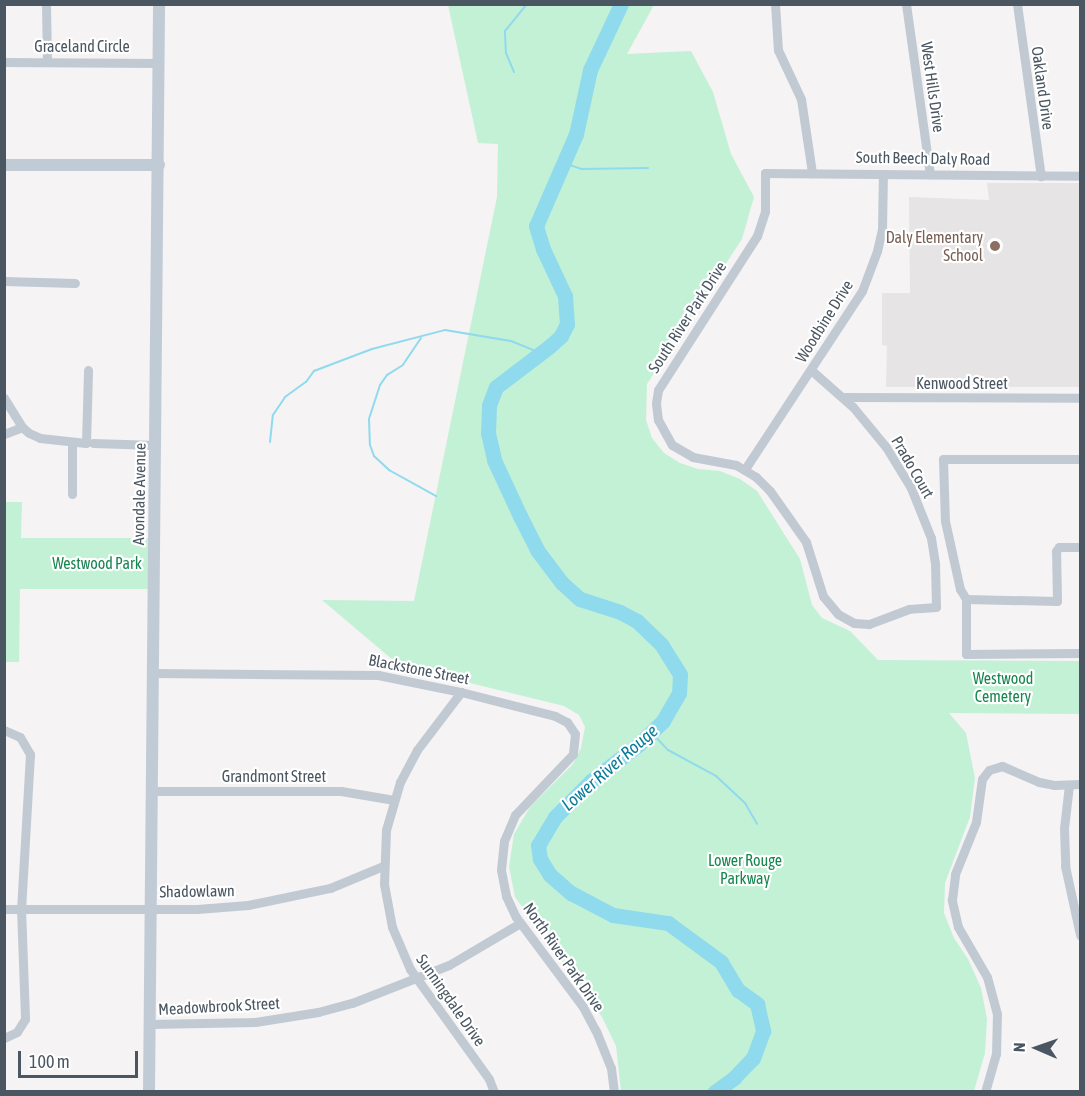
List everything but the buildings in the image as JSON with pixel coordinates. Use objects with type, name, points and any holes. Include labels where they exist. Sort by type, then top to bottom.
[{"type":"street","points":[[46,4],[46,61]]},
{"type":"street","name":"Avondale Avenue","points":[[150,1092],[159,4]]},
{"type":"street","points":[[775,4],[778,50],[801,99],[812,173]]},
{"type":"street","name":"West Hills Drive","points":[[906,4],[930,174]]},
{"type":"street","name":"Oakland Drive","points":[[1017,4],[1041,176]]},
{"type":"street","name":"Graceland Circle","points":[[4,62],[159,63]]},
{"type":"street","points":[[4,165],[159,165]]},
{"type":"street","name":"South Beech Daly Road","points":[[765,173],[1080,176]]},
{"type":"street","name":"South River Park Drive","points":[[765,173],[765,211],[757,236],[662,380],[656,403],[660,427],[678,449],[693,457],[726,462],[745,469],[770,491],[797,528],[812,557],[823,596],[838,615],[854,623],[869,624],[909,609],[936,607]]},
{"type":"street","name":"Woodbine Drive","points":[[745,469],[849,314],[871,271],[882,229],[883,174]]},
{"type":"street","points":[[4,281],[75,283]]},
{"type":"street","points":[[4,398],[22,427],[40,438],[86,443],[88,370]]},
{"type":"street","name":"Prado Court","points":[[811,370],[843,397],[886,447],[918,502],[933,550],[936,607]]},
{"type":"street","name":"Kenwood Street","points":[[843,397],[1080,398]]},
{"type":"street","points":[[4,434],[22,427]]},
{"type":"street","points":[[72,442],[72,494]]},
{"type":"street","points":[[93,443],[156,445]]},
{"type":"street","points":[[1080,459],[943,459],[945,521],[960,589],[966,599],[966,654],[1080,654]]},
{"type":"street","points":[[966,599],[1058,601],[1056,551],[1059,547],[1080,547]]},
{"type":"street","name":"Blackstone Street","points":[[153,673],[360,673],[417,681],[562,718],[571,725],[575,734],[573,754]]},
{"type":"street","name":"Sunningdale Drive","points":[[461,692],[417,750],[394,800],[386,830],[383,866],[392,927],[403,956],[489,1079],[494,1092]]},
{"type":"street","points":[[4,730],[21,737],[30,754],[21,908],[25,1019],[17,1032],[4,1038]]},
{"type":"street","name":"North River Park Drive","points":[[573,754],[520,808],[504,841],[501,861],[502,882],[520,922],[590,1019],[608,1057],[614,1092]]},
{"type":"street","points":[[985,1092],[996,1054],[997,1014],[987,977],[958,927],[953,907],[952,887],[976,822],[982,779],[992,768],[1008,768],[1039,782],[1080,784]]},
{"type":"street","points":[[1069,785],[1064,828],[1065,866],[1080,935]]},
{"type":"street","name":"Grandmont Street","points":[[153,791],[341,791],[394,800]]},
{"type":"street","name":"Shadowlawn","points":[[4,909],[223,908],[274,902],[330,888],[383,866]]},
{"type":"street","name":"Meadowbrook Street","points":[[150,1024],[229,1024],[289,1018],[352,1003],[417,979],[472,953],[520,922]]},
{"type":"shaded area","name":"Daly Elementary School","points":[[987,183],[1080,183],[1080,387],[886,387],[887,346],[882,345],[882,293],[910,293],[909,197],[989,200]]},
{"type":"green space","name":"Lower Rouge Parkway","points":[[448,5],[654,5],[627,54],[691,51],[713,92],[731,154],[754,197],[742,239],[647,384],[646,420],[652,438],[664,453],[680,463],[698,469],[720,471],[740,479],[757,491],[800,559],[812,605],[822,618],[850,631],[878,660],[1080,661],[1080,714],[949,713],[966,733],[975,778],[970,817],[945,883],[944,913],[954,938],[968,959],[981,988],[987,1019],[985,1053],[974,1091],[621,1091],[616,1046],[602,1017],[515,897],[509,867],[514,834],[530,807],[573,764],[581,748],[585,727],[579,715],[564,706],[400,666],[322,600],[414,601],[497,197],[498,144],[478,143]]},
{"type":"green space","name":"Westwood Park","points":[[4,502],[22,502],[21,538],[148,538],[148,589],[20,589],[19,662],[5,662]]},
{"type":"waterway","points":[[514,72],[506,53],[505,31],[527,4]]},
{"type":"waterway","name":"Lower River Rouge","points":[[621,4],[590,70],[576,134],[536,226],[543,249],[565,296],[567,324],[561,336],[550,346],[496,387],[489,405],[488,433],[494,460],[520,516],[537,550],[562,583],[580,599],[620,612],[637,621],[661,644],[680,675],[679,693],[663,721],[639,744],[591,781],[555,817],[538,845],[540,859],[550,875],[571,893],[613,915],[668,923],[721,962],[738,990],[757,1004],[763,1031],[753,1058],[734,1078],[715,1092]]},
{"type":"waterway","points":[[564,163],[581,169],[648,168]]},
{"type":"waterway","points":[[270,442],[273,415],[285,397],[306,382],[314,371],[372,349],[445,330],[511,341],[540,353]]},
{"type":"waterway","points":[[421,338],[403,365],[387,375],[380,385],[369,419],[370,445],[374,456],[389,470],[436,496]]},
{"type":"waterway","points":[[652,733],[668,750],[716,776],[745,803],[757,824]]},
{"type":"place","name":"Daly Elementary School","points":[[995,246]]},
{"type":"park label","name":"Westwood Cemetery","points":[[1003,687]]}]
